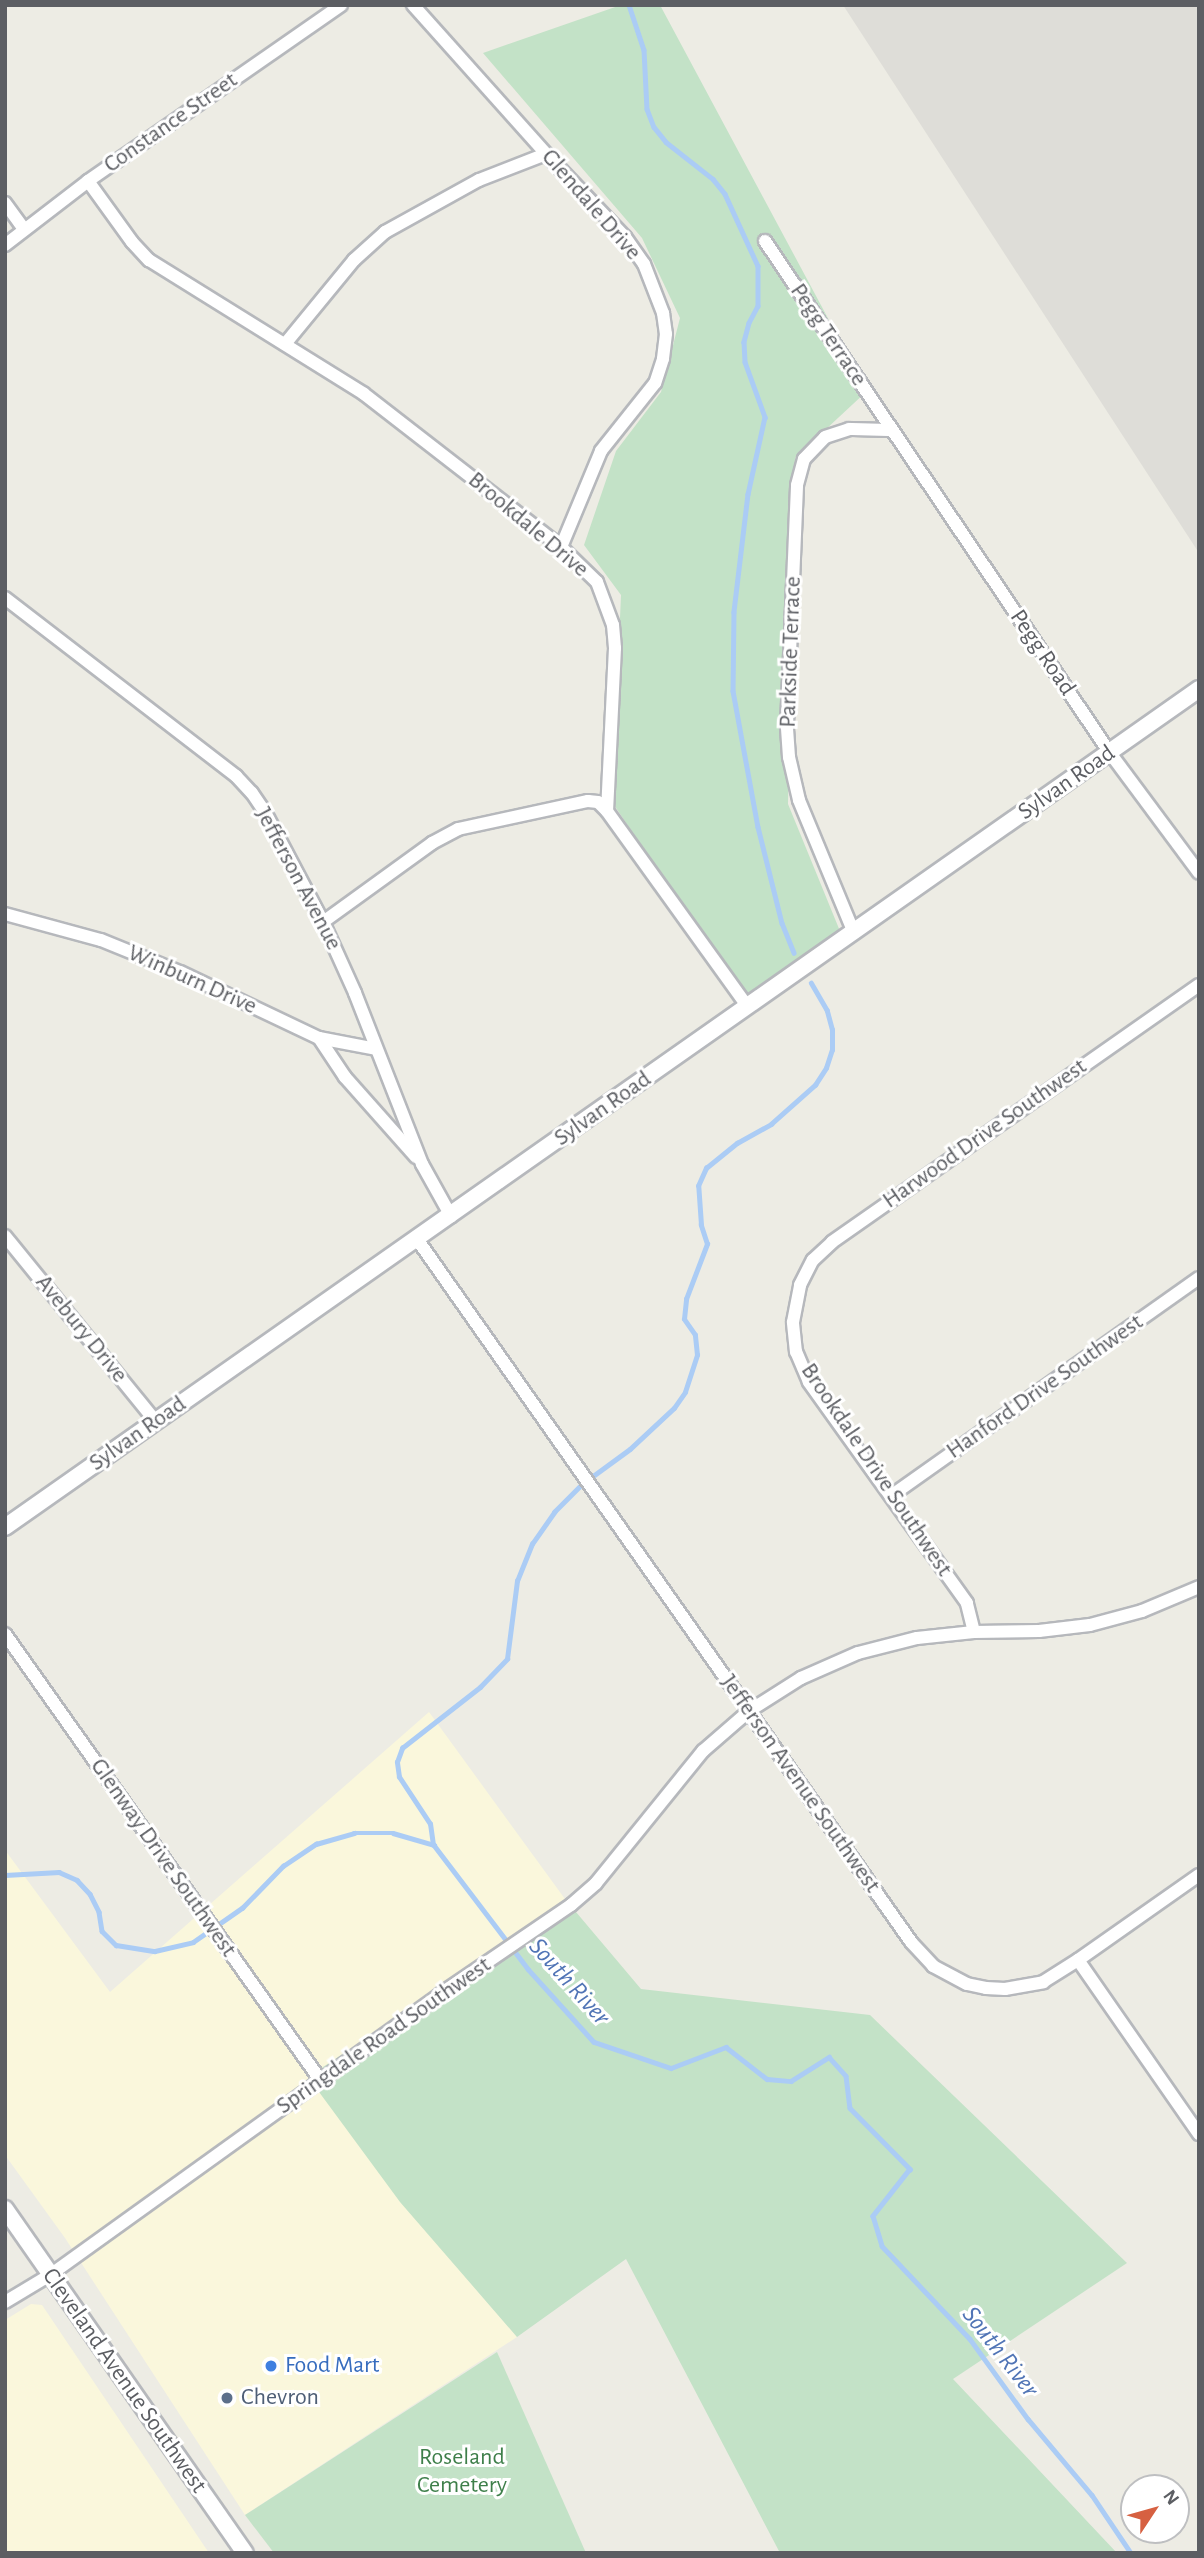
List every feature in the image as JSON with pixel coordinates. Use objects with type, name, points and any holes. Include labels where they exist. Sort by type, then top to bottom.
[{"type":"main road","name":"Sylvan Road","points":[[5,1527],[1199,689]]},
{"type":"main road","name":"Cleveland Avenue Southwest","points":[[5,2209],[245,2553]]},
{"type":"street","name":"Constance Street","points":[[5,245],[88,181],[341,5]]},
{"type":"street","name":"Glendale Drive","points":[[413,5],[546,154],[625,237],[656,289],[666,334],[663,359],[655,383],[601,451],[561,547]]},
{"type":"street","points":[[285,344],[354,260],[385,232],[479,180],[546,154]]},
{"type":"street","name":"Brookdale Drive","points":[[88,181],[132,242],[149,260],[365,394],[561,547],[597,582],[613,625],[607,811]]},
{"type":"street","points":[[5,203],[24,229]]},
{"type":"street","name":"Pegg Terrace","points":[[765,241],[891,430]]},
{"type":"street","name":"Parkside Terrace","points":[[854,933],[799,800],[789,757],[787,725],[797,485],[804,458],[825,437],[849,429],[891,430]]},
{"type":"street","name":"Pegg Road","points":[[891,430],[1110,753],[1199,873]]},
{"type":"street","name":"Jefferson Avenue","points":[[5,598],[236,776],[266,814],[323,922],[355,993],[422,1164],[451,1216]]},
{"type":"street","points":[[323,922],[432,844],[458,830],[588,801],[598,802],[748,1007]]},
{"type":"street","name":"Winburn Drive","points":[[5,914],[101,940],[180,972],[319,1038],[376,1049]]},
{"type":"street","name":"Harwood Drive Southwest","points":[[796,1304],[800,1285],[813,1260],[832,1242],[1199,985]]},
{"type":"street","points":[[319,1038],[345,1077],[422,1164]]},
{"type":"street","name":"Avebury Drive","points":[[5,1236],[156,1422]]},
{"type":"street","name":"Jefferson Avenue Southwest","points":[[417,1239],[911,1942],[933,1966],[967,1984],[1005,1989],[1043,1982],[1199,1875]]},
{"type":"street","name":"Hanford Drive Southwest","points":[[891,1496],[1199,1278]]},
{"type":"street","name":"Brookdale Drive Southwest","points":[[796,1304],[793,1322],[796,1352],[809,1382],[967,1603],[974,1632]]},
{"type":"street","name":"Springdale Road Southwest","points":[[5,2302],[50,2275],[439,1995],[571,1905],[596,1883],[703,1751],[749,1711],[801,1678],[858,1653],[917,1638],[974,1632],[1039,1631],[1090,1625],[1142,1611],[1199,1587]]},
{"type":"street","name":"Glenway Drive Southwest","points":[[5,1634],[321,2081]]},
{"type":"street","points":[[1078,1960],[1199,2134]]},
{"type":"shaded area","points":[[843,5],[1199,5],[1199,553],[943,159]]},
{"type":"shaded area","points":[[429,1712],[565,1899],[439,1990],[401,2202],[517,2337],[245,2515],[65,2238],[5,2155],[5,1850],[110,1992]]},
{"type":"shaded area","points":[[31,2304],[42,2305],[209,2553],[5,2553],[5,2320]]},
{"type":"green space","points":[[621,5],[660,5],[867,391],[795,458],[788,804],[842,936],[747,1003],[612,802],[621,595],[584,545],[616,451],[661,392],[680,318],[642,238],[483,53]]},
{"type":"green space","points":[[565,1899],[641,1989],[870,2015],[1127,2263],[953,2379],[1117,2553],[780,2553],[626,2259],[517,2337],[400,2202],[308,2077],[439,1990]]},
{"type":"green space","name":"Roseland Cemetery","points":[[497,2352],[586,2553],[274,2553],[245,2515]]},
{"type":"waterway","points":[[629,5],[644,50],[647,109],[654,127],[666,142],[713,179],[725,194],[758,266],[758,306],[749,323],[744,342],[745,362],[765,417],[748,494],[734,612],[733,691],[758,827],[782,923],[794,953]]},
{"type":"waterway","points":[[433,1845],[430,1824],[399,1777],[397,1762],[402,1748],[480,1687],[507,1659],[517,1581],[532,1544],[554,1512],[582,1484],[630,1449],[674,1408],[685,1392],[697,1355],[695,1335],[684,1319],[686,1299],[707,1244],[701,1225],[698,1186],[706,1168],[737,1143],[771,1124],[815,1085],[826,1068],[832,1050],[832,1030],[827,1011],[811,983]]},
{"type":"waterway","name":"South River","points":[[5,1875],[59,1872],[77,1880],[90,1894],[99,1912],[102,1931],[116,1945],[155,1951],[193,1942],[242,1908],[283,1866],[316,1844],[354,1833],[393,1833],[434,1845],[528,1969],[594,2042],[671,2068],[726,2047],[767,2079],[791,2081],[829,2057],[846,2076],[850,2108],[910,2169],[873,2216],[882,2246],[970,2339],[1028,2419],[1092,2495],[1131,2553]]},
{"type":"place","name":"Food Mart","points":[[271,2366]]},
{"type":"place","name":"Chevron","points":[[227,2398]]}]
